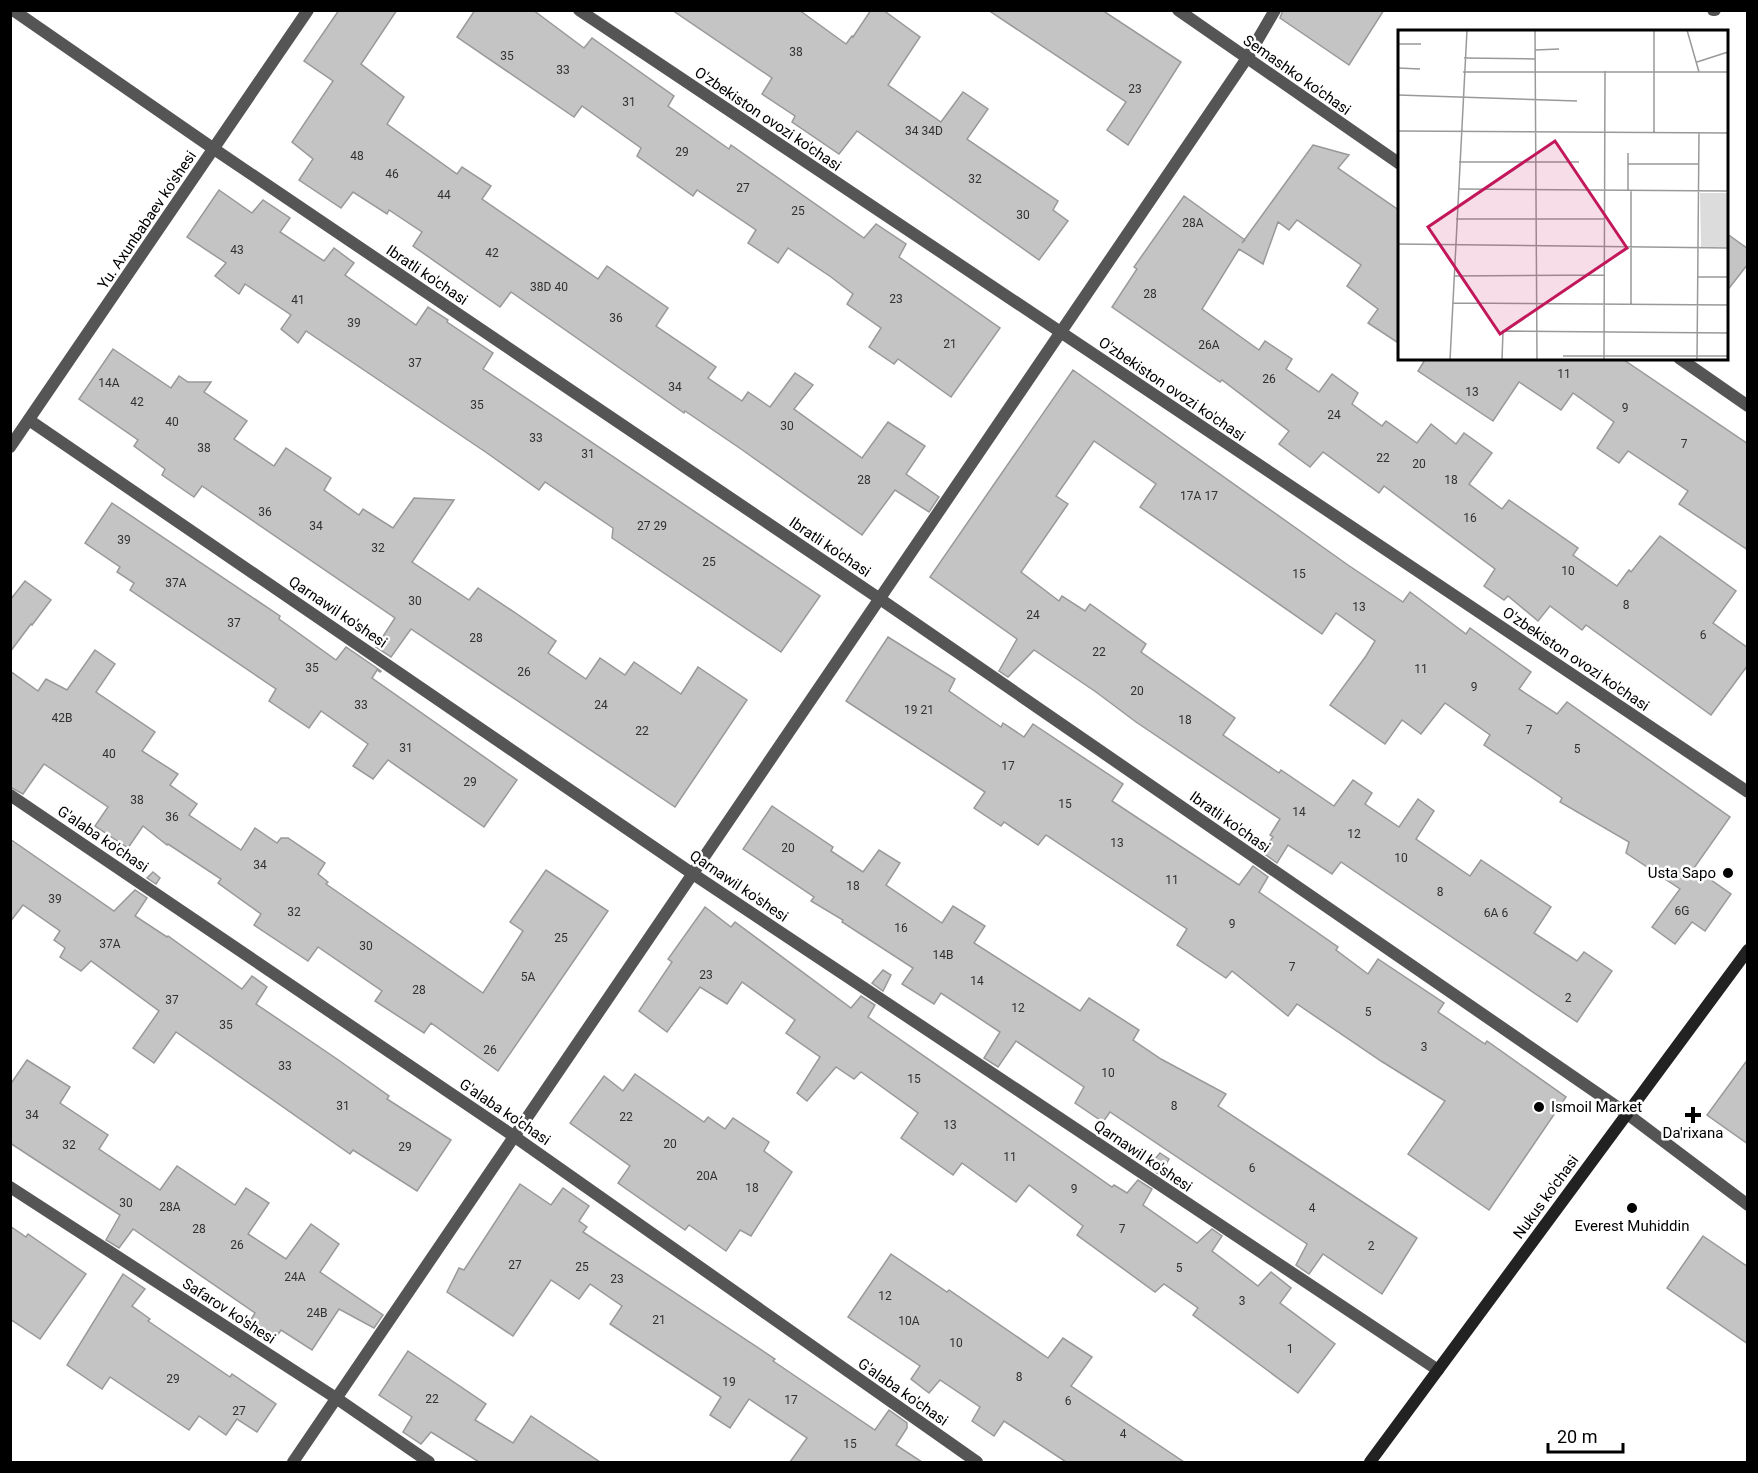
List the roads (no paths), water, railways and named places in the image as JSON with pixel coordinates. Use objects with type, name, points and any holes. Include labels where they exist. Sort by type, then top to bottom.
[{"type":"main road","name":"Nukus ko'chasi","points":[[1370,1462],[1748,950]]},
{"type":"street","name":"Ibratli ko'chasi","points":[[14,10],[214,149],[880,599],[1626,1113],[1748,1205]]},
{"type":"street","name":"Yu. Axunbabaev ko'shesi","points":[[10,447],[308,10]]},
{"type":"street","name":"O'zbekiston ovozi ko'chasi","points":[[579,10],[1748,792]]},
{"type":"street","name":"Semashko ko'chasi","points":[[1178,10],[1398,163]]},
{"type":"street","points":[[293,1462],[1247,58],[1275,10]]},
{"type":"street","points":[[1682,360],[1748,406]]},
{"type":"street","name":"Qarnawil ko'shesi","points":[[29,420],[693,874],[1438,1370]]},
{"type":"street","name":"G'alaba ko'chasi","points":[[10,795],[515,1137],[977,1462]]},
{"type":"street","name":"Safarov ko'shesi","points":[[10,1187],[336,1398],[429,1462]]},
{"type":"place","name":"Usta Sapo","points":[[1728,873]]},
{"type":"place","name":"Ismoil Market","points":[[1539,1107]]},
{"type":"place","name":"Da'rixana","points":[[1693,1115]]},
{"type":"place","name":"Everest Muhiddin","points":[[1632,1208]]}]
